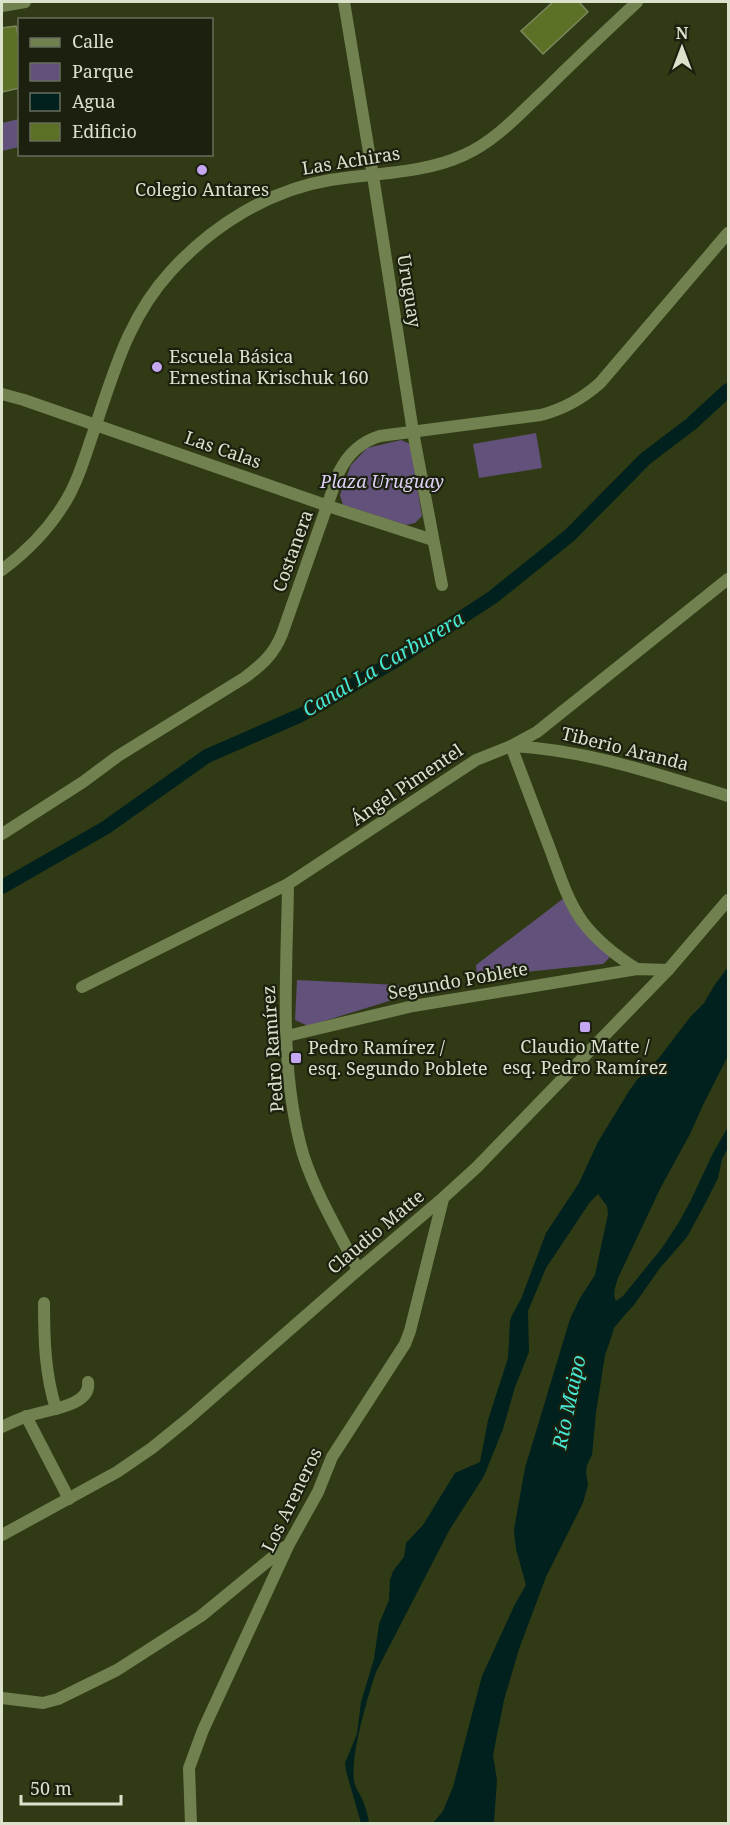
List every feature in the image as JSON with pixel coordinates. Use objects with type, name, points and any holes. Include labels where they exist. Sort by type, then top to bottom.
[{"type":"street","points":[[2,6],[25,2]]},
{"type":"street","name":"Uruguay","points":[[344,2],[413,432],[442,585]]},
{"type":"street","name":"Las Achiras","points":[[2,570],[36,540],[64,504],[74,486],[119,355],[134,322],[158,285],[198,245],[242,213],[291,190],[332,180],[373,176],[449,161],[463,156],[489,141],[512,122],[637,2]]},
{"type":"street","name":"Costanera","points":[[2,834],[83,782],[118,756],[260,666],[274,651],[279,643],[344,463],[356,448],[372,439],[555,412],[580,400],[600,383],[635,344],[729,233]]},
{"type":"street","name":"Las Calas","points":[[2,394],[434,540]]},
{"type":"street","name":"Ángel Pimentel","points":[[82,987],[288,884],[466,766],[511,746],[543,728],[729,579]]},
{"type":"street","points":[[511,746],[576,910],[591,932],[602,943],[637,969]]},
{"type":"street","name":"Tiberio Aranda","points":[[511,746],[546,748],[610,760],[729,796]]},
{"type":"street","name":"Pedro Ramírez","points":[[288,884],[287,1036],[294,1111],[304,1154],[318,1193],[358,1270]]},
{"type":"street","name":"Claudio Matte","points":[[2,1535],[117,1473],[170,1433],[443,1198],[477,1167],[668,970],[729,900]]},
{"type":"street","name":"Segundo Poblete","points":[[287,1036],[413,1006],[637,969],[668,970]]},
{"type":"street","name":"Los Areneros","points":[[191,1824],[189,1768],[202,1730],[290,1544],[318,1492],[332,1457],[405,1344],[443,1198]]},
{"type":"street","points":[[44,1303],[45,1362],[56,1409]]},
{"type":"street","points":[[2,1427],[26,1416],[71,1404],[86,1395],[89,1389],[88,1382]]},
{"type":"street","points":[[26,1416],[69,1499]]},
{"type":"street","points":[[2,1698],[43,1703],[58,1699],[117,1670],[201,1616],[290,1544]]},
{"type":"green space","points":[[18,119],[18,147],[2,151],[2,123]]},
{"type":"green space","points":[[536,433],[542,468],[479,478],[473,444]]},
{"type":"green space","name":"Plaza Uruguay","points":[[401,440],[410,444],[422,516],[415,523],[406,525],[343,505],[340,495],[351,465],[367,448]]},
{"type":"green space","points":[[564,898],[573,918],[610,957],[603,964],[477,977],[476,965]]},
{"type":"green space","points":[[297,980],[399,985],[402,997],[308,1026],[295,1020]]},
{"type":"water","name":"Río Maipo","points":[[728,967],[728,1056],[661,1187],[618,1278],[614,1292],[616,1301],[623,1296],[662,1248],[679,1222],[728,1127],[728,1148],[722,1159],[718,1178],[687,1237],[614,1328],[605,1355],[592,1455],[586,1472],[588,1485],[583,1503],[546,1577],[519,1649],[504,1700],[493,1755],[497,1780],[494,1823],[433,1823],[443,1811],[453,1787],[482,1676],[526,1585],[516,1549],[514,1530],[525,1468],[570,1319],[595,1275],[608,1214],[607,1206],[598,1194],[590,1202],[546,1268],[528,1311],[529,1352],[515,1387],[503,1429],[484,1476],[450,1529],[376,1672],[356,1745],[354,1761],[355,1785],[367,1812],[369,1823],[361,1823],[345,1763],[357,1734],[361,1702],[374,1659],[379,1624],[389,1600],[393,1571],[404,1557],[406,1543],[423,1525],[455,1473],[480,1462],[488,1420],[508,1358],[510,1321],[521,1299],[546,1233],[579,1183],[598,1142],[629,1091],[704,1003]]},
{"type":"building","points":[[553,2],[579,2],[588,12],[543,54],[521,31]]},
{"type":"building","points":[[16,26],[18,88],[2,92],[2,28]]},
{"type":"waterway","name":"Canal La Carburera","points":[[2,887],[105,828],[207,756],[301,715],[395,661],[493,597],[570,535],[645,459],[691,424],[728,390]]},
{"type":"place","name":"Colegio Antares","points":[[202,170]]},
{"type":"place","name":"Escuela Básica Ernestina Krischuk 160","points":[[157,367]]},
{"type":"place","name":"Claudio Matte / esq. Pedro Ramírez","points":[[585,1027]]},
{"type":"place","name":"Pedro Ramírez / esq. Segundo Poblete","points":[[296,1058]]}]
